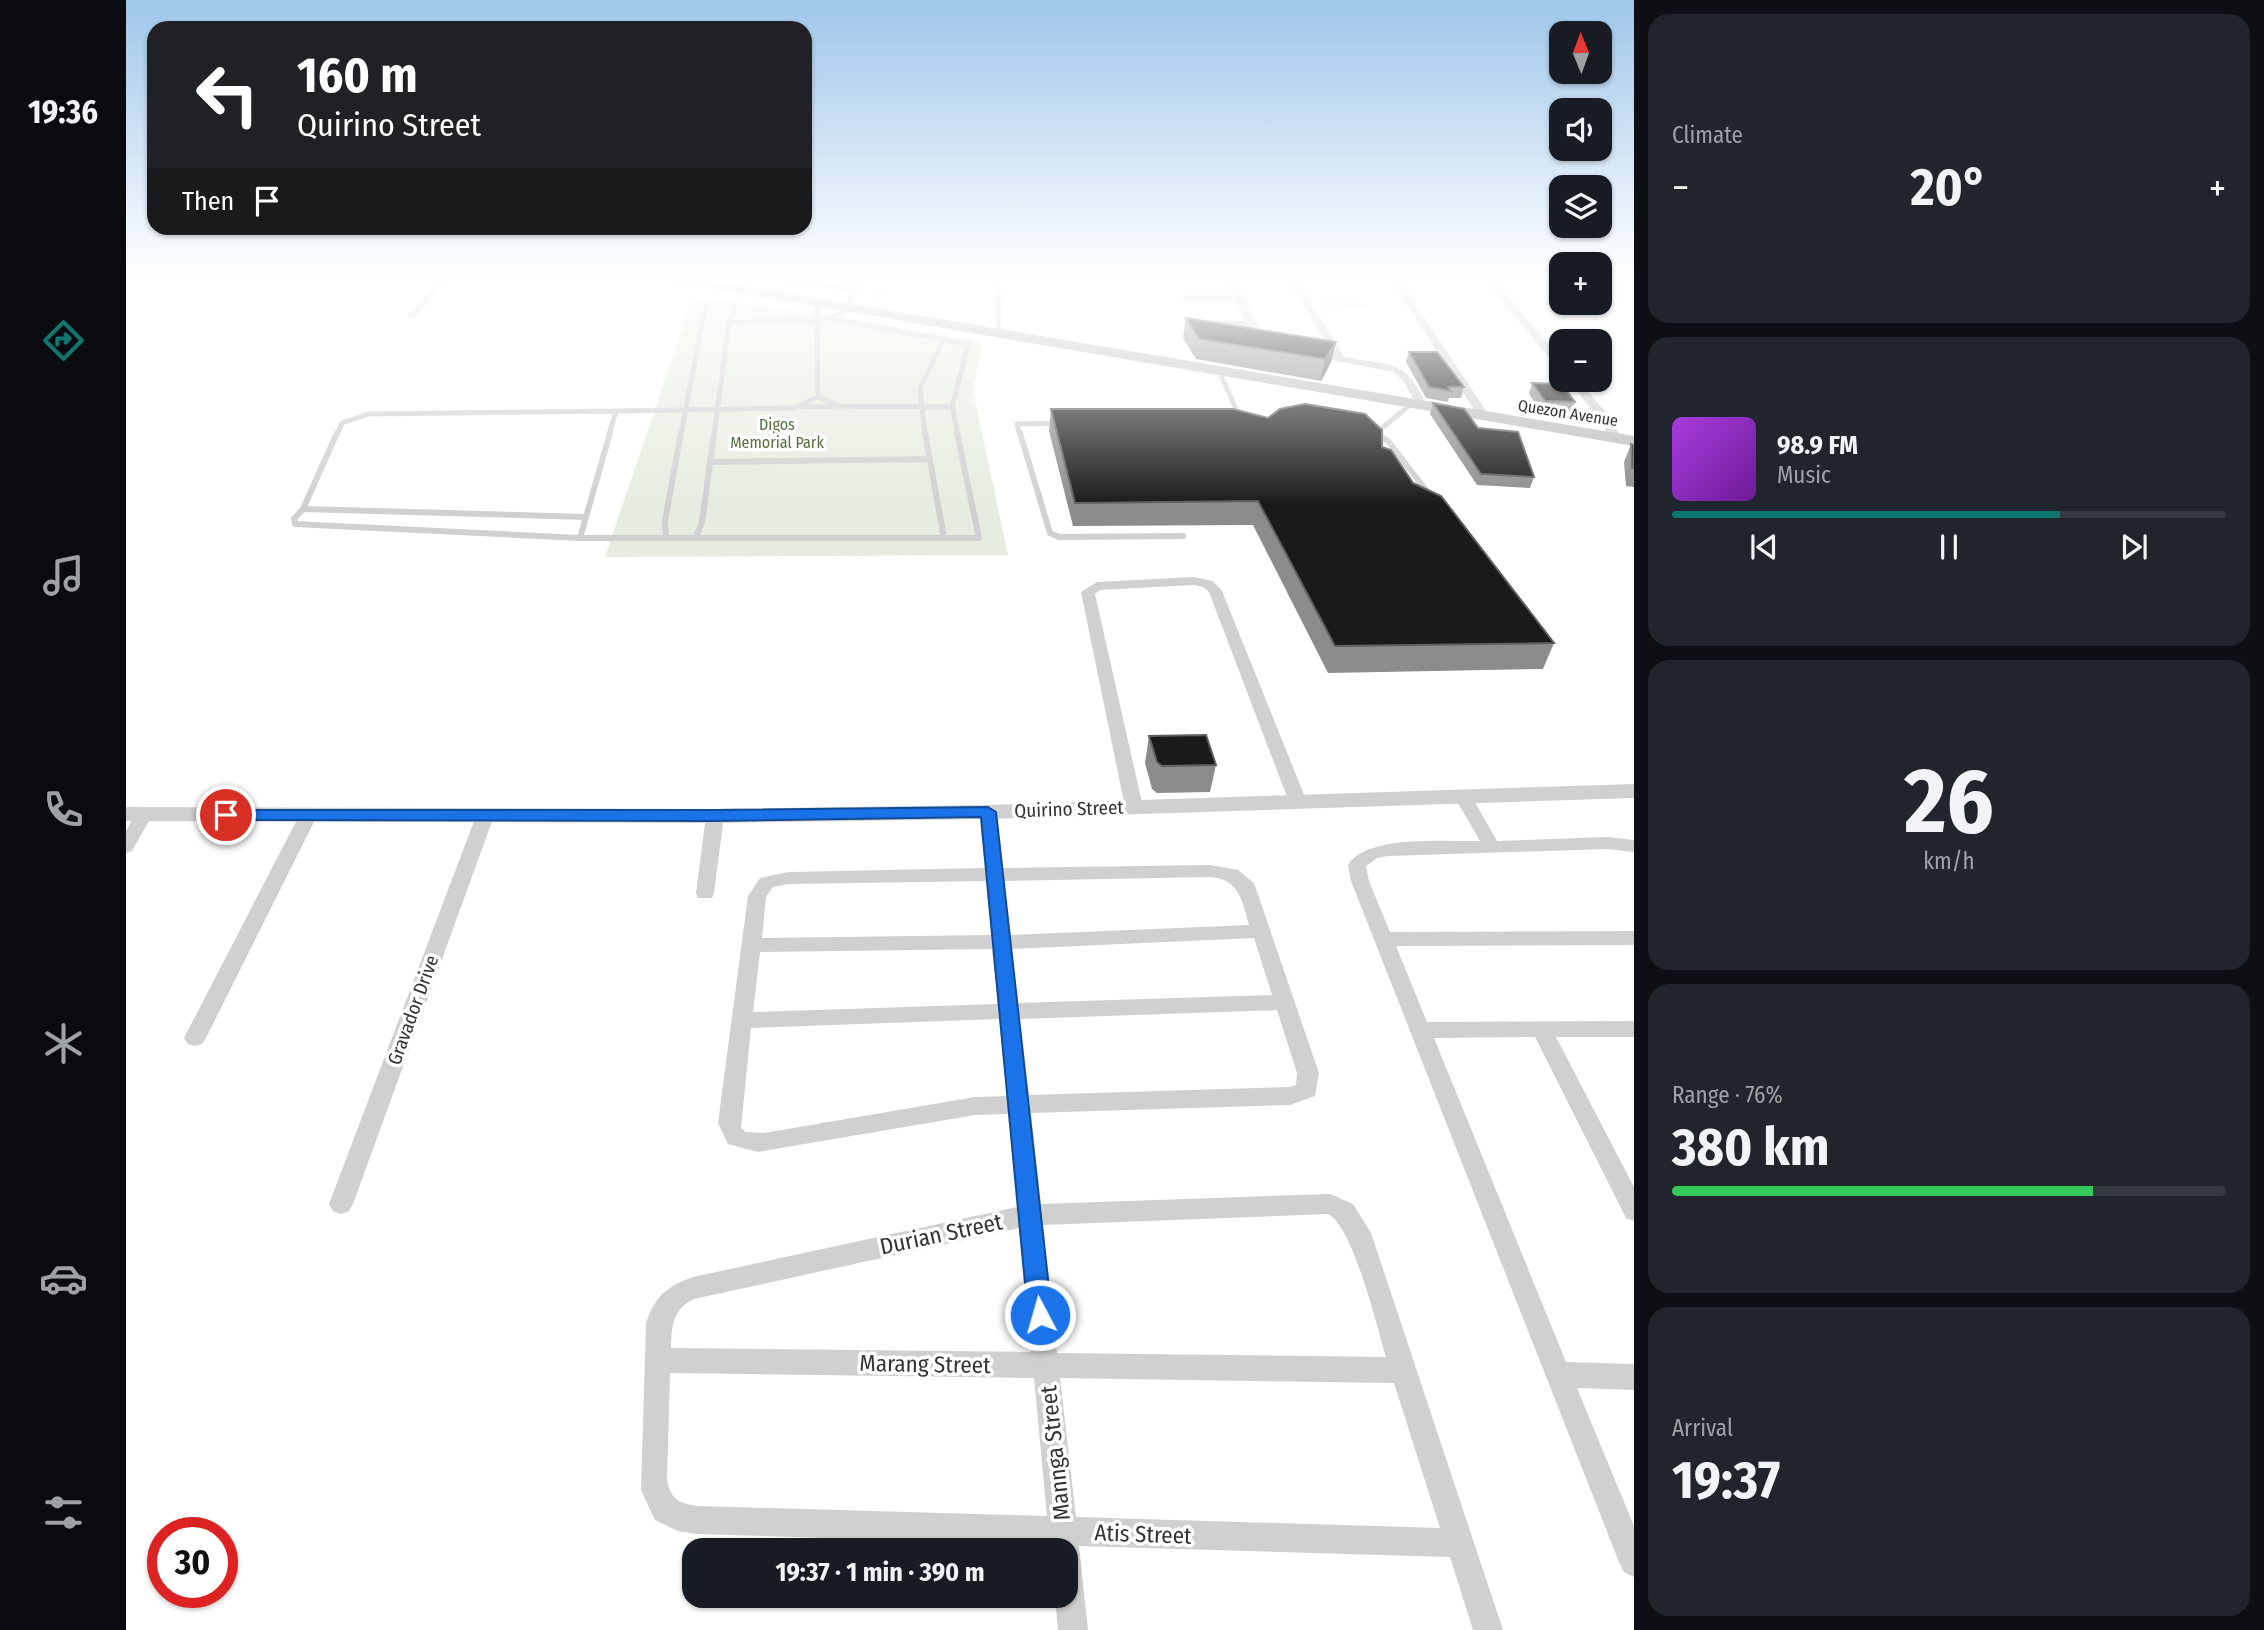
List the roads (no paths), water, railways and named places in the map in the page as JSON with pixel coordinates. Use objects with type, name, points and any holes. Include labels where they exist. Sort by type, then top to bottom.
[{"type":"main road","name":"Quezon Avenue","points":[[1104,353],[1634,441]]},
{"type":"street","points":[[1308,353],[1384,366],[1401,373],[1410,381],[1416,406]]},
{"type":"street","points":[[1337,353],[1340,358]]},
{"type":"street","points":[[1442,353],[1484,417]]},
{"type":"street","points":[[1583,392],[1600,412],[1616,438]]},
{"type":"street","points":[[1134,807],[1088,592],[1097,586],[1187,580],[1204,583],[1215,591],[1298,802]]},
{"type":"street","name":"Quirino Street","points":[[135,814],[715,816],[988,812],[1634,790]]},
{"type":"street","points":[[1463,796],[1492,847]]},
{"type":"street","name":"Mannga Street","points":[[988,812],[1064,1538]]},
{"type":"street","points":[[126,847],[135,814]]},
{"type":"street","points":[[195,1038],[308,816]]},
{"type":"street","name":"Gravador Drive","points":[[341,1204],[485,816]]},
{"type":"street","points":[[705,893],[715,816]]},
{"type":"street","points":[[1632,1551],[1420,1030],[1357,865],[1362,858],[1373,852],[1389,850],[1608,843],[1634,846]]},
{"type":"street","points":[[1228,873],[1247,888],[1308,1073],[1307,1090],[1290,1096],[1018,1103],[931,1111],[764,1142],[749,1143],[737,1139],[730,1132],[729,1123],[741,1020],[757,896],[767,882],[776,879],[995,874],[1228,873]]},
{"type":"street","points":[[751,945],[1002,942],[1262,932]]},
{"type":"street","points":[[1384,939],[1634,938]]},
{"type":"street","points":[[741,1020],[1285,1002]]},
{"type":"street","points":[[1420,1030],[1634,1029]]},
{"type":"street","points":[[1542,1030],[1634,1211]]},
{"type":"street","name":"Durian Street","points":[[658,1360],[659,1324],[668,1300],[693,1288],[1030,1215],[1315,1203],[1345,1211],[1359,1233],[1403,1370]]},
{"type":"street","name":"Marang Street","points":[[658,1360],[1403,1370]]},
{"type":"street","name":"Atis Street","points":[[658,1360],[653,1480],[655,1495],[662,1508],[676,1518],[942,1538]]},
{"type":"street","points":[[1403,1370],[1488,1630]]},
{"type":"street","points":[[1558,1374],[1634,1377]]},
{"type":"street","name":"Atis Street","points":[[1078,1547],[1460,1543]]},
{"type":"street","name":"Mannga Street","points":[[1071,1608],[1073,1630]]},
{"type":"lane","points":[[666,538],[664,521],[697,353]]},
{"type":"lane","points":[[696,538],[702,522],[725,353]]},
{"type":"lane","points":[[818,353],[818,397]]},
{"type":"lane","points":[[937,353],[920,388],[919,407],[944,538]]},
{"type":"lane","points":[[952,407],[840,406],[368,414],[342,423],[303,509],[294,519],[295,524],[580,538],[979,538],[952,407],[966,353]]},
{"type":"lane","points":[[1220,373],[1241,420]]},
{"type":"lane","points":[[794,408],[818,397],[840,406]]},
{"type":"lane","points":[[1376,433],[1416,406]]},
{"type":"lane","points":[[580,538],[616,410]]},
{"type":"lane","points":[[1228,420],[1254,419]]},
{"type":"lane","points":[[1070,423],[1017,424],[1050,533],[1059,537],[1183,536]]},
{"type":"lane","points":[[1366,430],[1388,441],[1424,491],[1433,497]]},
{"type":"lane","points":[[710,462],[929,459]]},
{"type":"lane","points":[[303,509],[586,517]]},
{"type":"park label","name":"Digos Memorial Park","points":[[777,433]]}]
